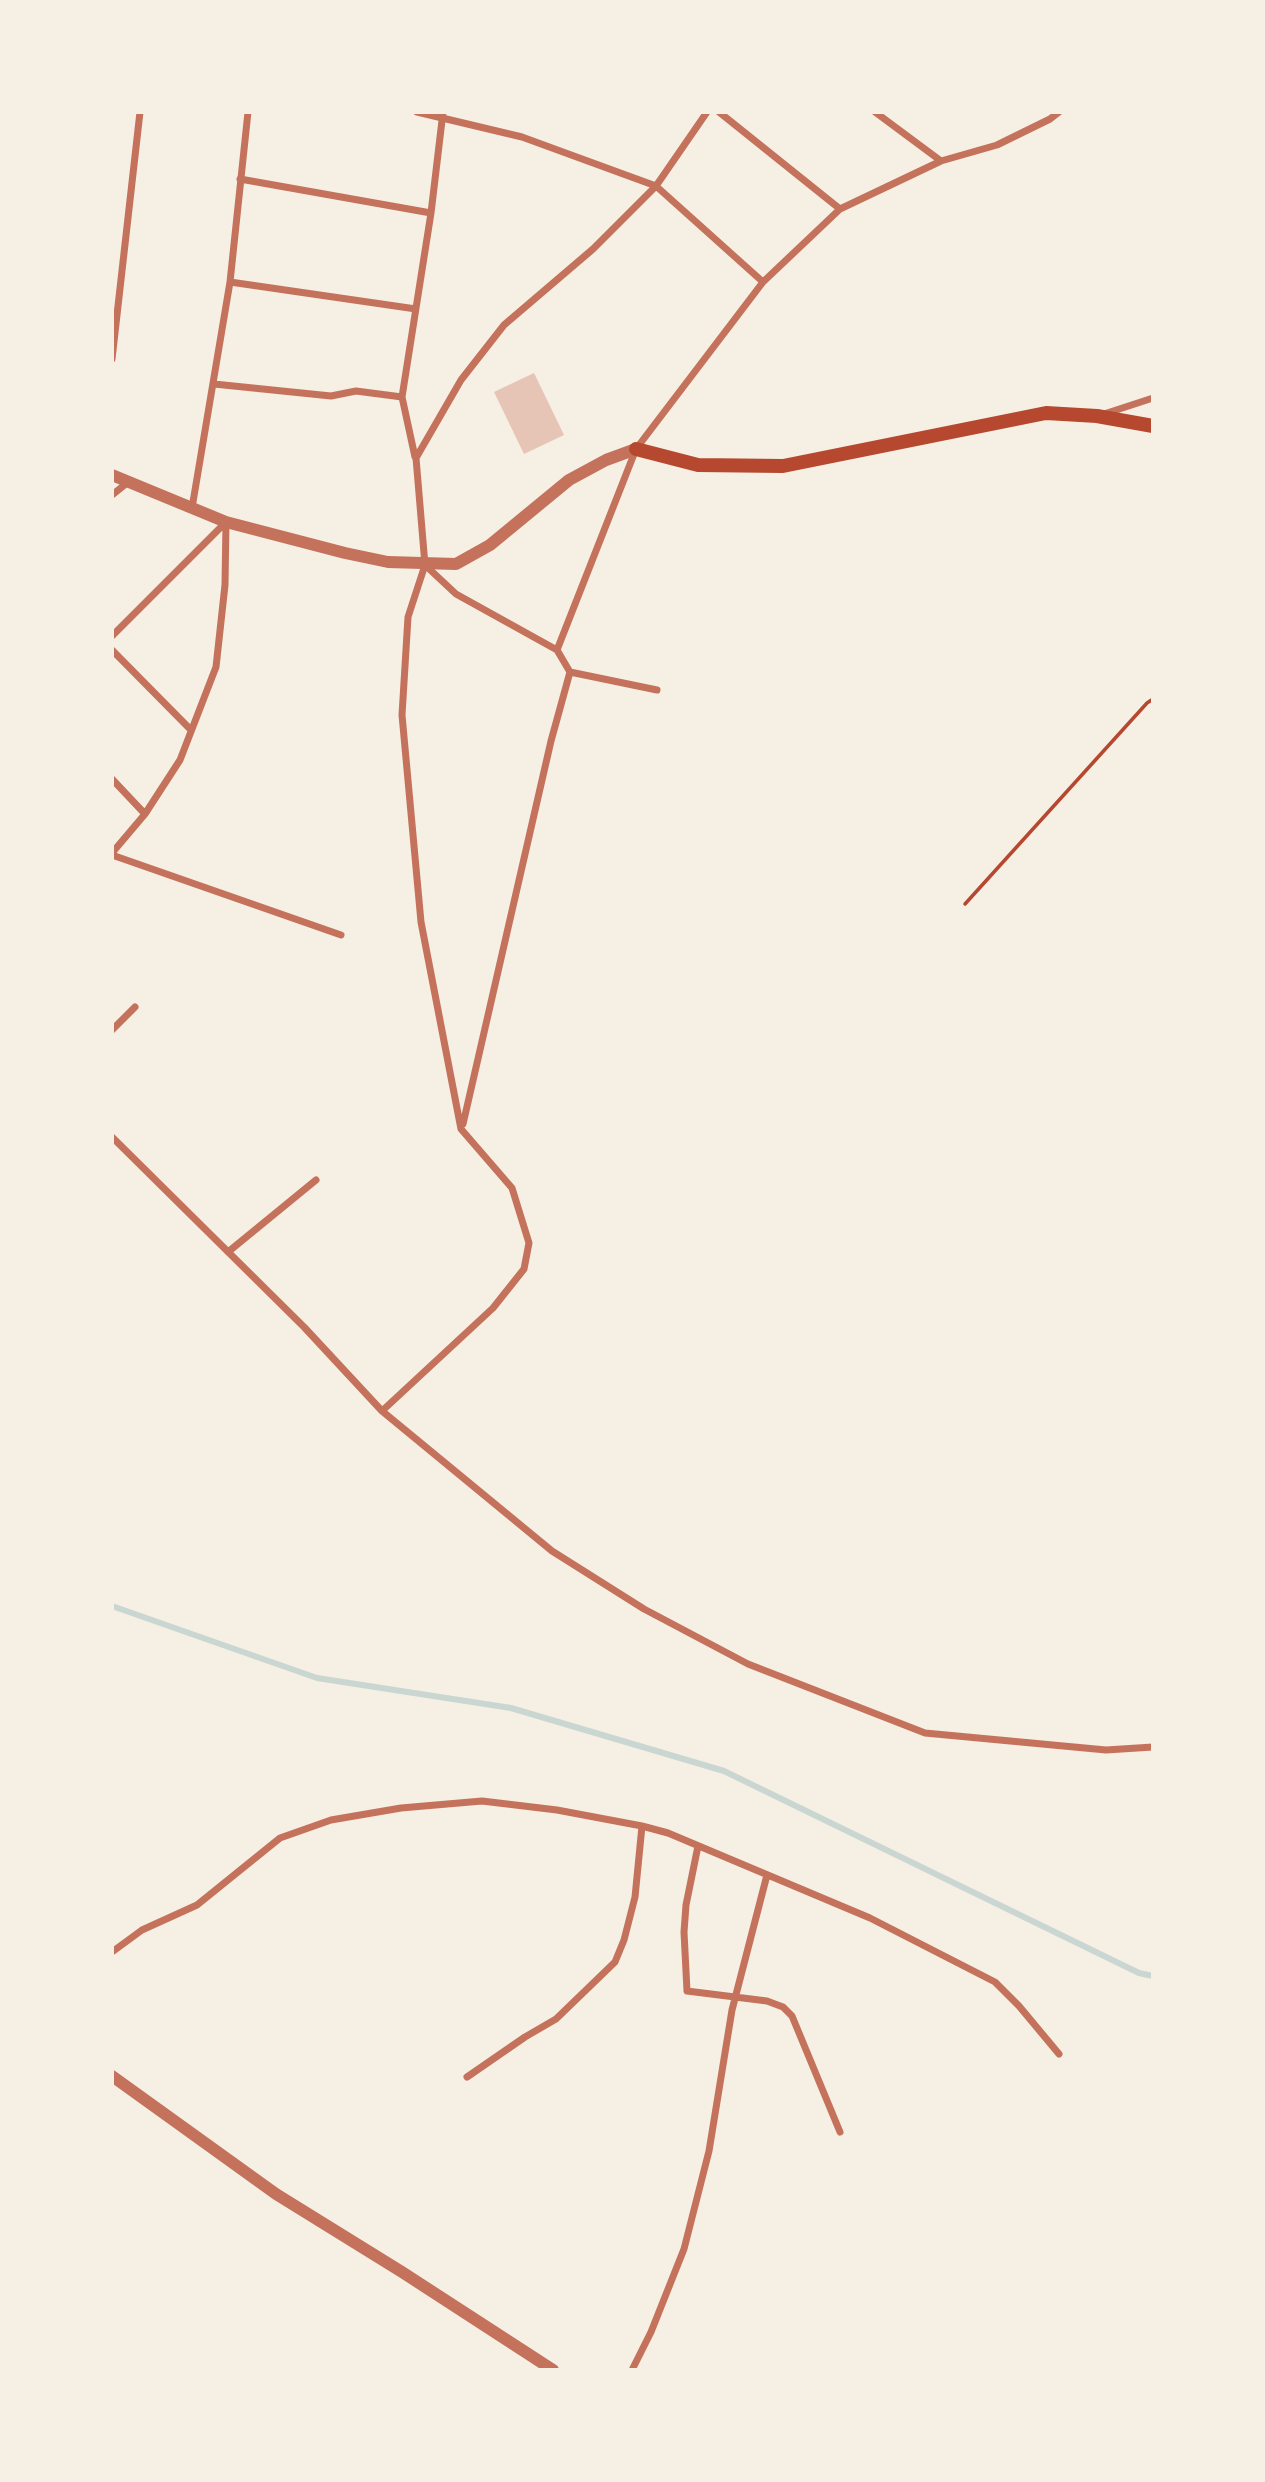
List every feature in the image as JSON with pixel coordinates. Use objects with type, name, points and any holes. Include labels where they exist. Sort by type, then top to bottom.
[{"type":"main road","points":[[636,449],[698,466],[783,466],[1046,414],[1097,416],[1153,426]]},
{"type":"street","points":[[112,359],[140,112]]},
{"type":"street","points":[[192,508],[230,282],[248,112]]},
{"type":"street","points":[[417,112],[442,115],[522,137],[656,186],[763,282]]},
{"type":"street","points":[[415,458],[461,380],[504,325],[593,249],[656,186],[707,112]]},
{"type":"street","points":[[719,112],[840,209]]},
{"type":"street","points":[[875,112],[942,161]]},
{"type":"street","points":[[1041,112],[1050,119]]},
{"type":"street","points":[[557,650],[636,449],[763,282],[840,209],[942,161],[998,145],[1059,112]]},
{"type":"street","points":[[382,1411],[493,1308],[524,1269],[528,1243],[512,1188],[461,1129],[421,922],[402,715],[408,617],[425,565],[415,458],[402,397],[431,213],[442,115]]},
{"type":"street","points":[[240,179],[431,213]]},
{"type":"street","points":[[230,282],[416,309]]},
{"type":"street","points":[[214,384],[331,396],[356,391],[402,397]]},
{"type":"street","points":[[1097,416],[1153,398]]},
{"type":"street","points":[[112,475],[226,522],[345,553],[388,562],[456,564],[490,545],[569,480],[606,460],[636,449]]},
{"type":"street","points":[[112,495],[127,482]]},
{"type":"street","points":[[112,636],[226,522]]},
{"type":"street","points":[[226,522],[225,585],[216,667],[180,760],[145,814],[112,854],[341,935]]},
{"type":"street","points":[[425,565],[456,594],[557,650],[570,672],[551,741],[461,1129]]},
{"type":"street","points":[[112,650],[191,730]]},
{"type":"street","points":[[570,672],[657,691]]},
{"type":"street","points":[[112,779],[145,814]]},
{"type":"street","points":[[112,1030],[135,1007]]},
{"type":"street","points":[[112,1137],[304,1327],[382,1411],[552,1551],[644,1609],[748,1664],[925,1733],[1106,1750],[1153,1747]]},
{"type":"street","points":[[228,1252],[316,1180]]},
{"type":"street","points":[[112,1952],[142,1930],[197,1905],[280,1838],[331,1819],[401,1808],[482,1801],[557,1810],[668,1833],[870,1918],[995,1982],[1059,2054]]},
{"type":"street","points":[[467,2077],[556,2019],[615,1962],[624,1940],[635,1897],[642,1826]]},
{"type":"street","points":[[698,1846],[686,1905],[684,1932],[688,1991],[767,2001],[783,2007],[792,2016],[840,2133]]},
{"type":"street","points":[[632,2370],[651,2332],[684,2249],[709,2151],[735,1996],[767,1875]]},
{"type":"street","points":[[112,2076],[276,2194],[553,2370]]},
{"type":"path","points":[[965,904],[1153,699]]},
{"type":"building","points":[[534,373],[564,435],[524,454],[494,392]]},
{"type":"waterway","points":[[112,1606],[317,1678],[511,1708],[724,1771],[1139,1973],[1153,1976]]}]
